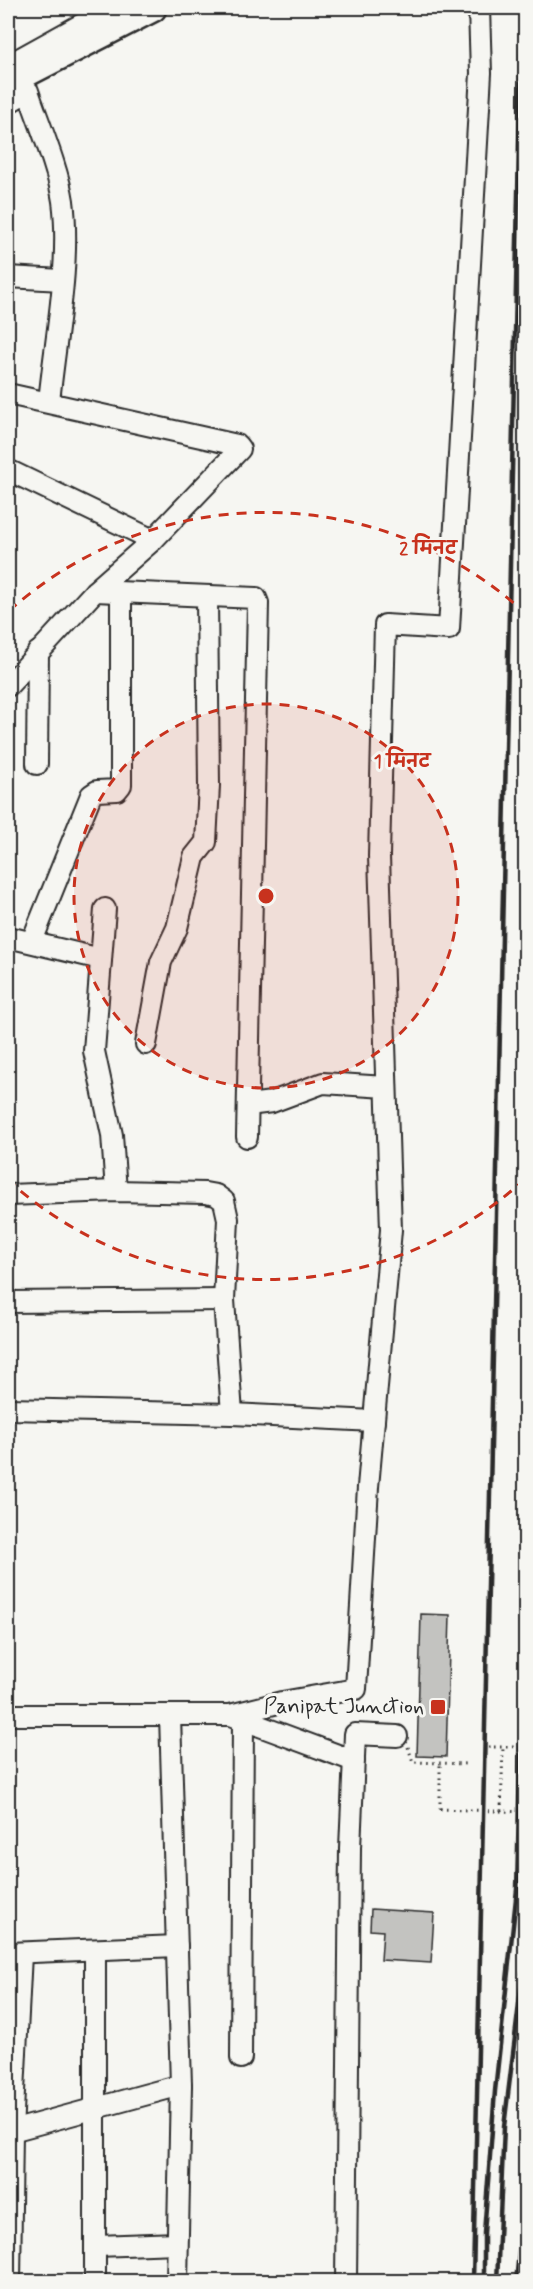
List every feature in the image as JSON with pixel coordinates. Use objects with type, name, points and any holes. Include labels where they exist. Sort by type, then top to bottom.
[{"type":"main road","points":[[8,82],[152,8]]},
{"type":"street","points":[[8,65],[111,8]]},
{"type":"street","points":[[237,1717],[282,1702],[356,1689],[374,1421],[391,1230],[379,856],[385,625],[449,629],[481,73],[479,8]]},
{"type":"street","points":[[8,103],[28,92],[62,197],[64,235],[62,280],[49,402]]},
{"type":"street","points":[[8,277],[62,280]]},
{"type":"street","points":[[8,394],[239,446],[240,452],[153,540],[95,591],[8,686]]},
{"type":"street","points":[[8,470],[153,540]]},
{"type":"street","points":[[95,591],[207,598],[248,597],[256,598],[258,603],[247,1137]]},
{"type":"street","points":[[32,941],[91,795],[97,791],[117,790],[121,785],[121,594]]},
{"type":"street","points":[[146,1044],[161,962],[177,928],[194,857],[206,842],[209,785],[207,598]]},
{"type":"street","points":[[37,764],[38,652]]},
{"type":"street","points":[[105,909],[94,1051],[112,1135],[116,1191]]},
{"type":"street","points":[[8,937],[101,959]]},
{"type":"street","points":[[248,1105],[272,1102],[323,1083],[386,1087]]},
{"type":"street","points":[[8,1195],[116,1191],[206,1193],[216,1194],[224,1201],[228,1219],[224,1300],[232,1414]]},
{"type":"street","points":[[8,1302],[224,1300]]},
{"type":"street","points":[[8,1409],[232,1414],[374,1421]]},
{"type":"street","points":[[8,1715],[237,1717],[354,1761]]},
{"type":"street","points":[[170,1715],[181,2085],[177,2282]]},
{"type":"street","points":[[237,1717],[241,2058]]},
{"type":"street","points":[[346,2282],[355,1734],[397,1736]]},
{"type":"street","points":[[10,2282],[10,2132],[14,1954],[177,1946]]},
{"type":"street","points":[[95,1950],[97,2108],[95,2282]]},
{"type":"street","points":[[10,2132],[181,2085]]},
{"type":"street","points":[[97,2246],[177,2243]]},
{"type":"path","points":[[397,1736],[409,1748],[413,1762],[467,1764]]},
{"type":"path","points":[[488,1747],[516,1747]]},
{"type":"path","points":[[501,1811],[503,1747]]},
{"type":"path","points":[[440,1764],[440,1809],[525,1812]]},
{"type":"building","points":[[421,1614],[450,1615],[446,1757],[417,1756]]},
{"type":"building","points":[[371,1909],[434,1913],[431,1963],[381,1960],[383,1931],[370,1930]]},
{"type":"railway","points":[[473,2282],[522,8]]},
{"type":"railway","points":[[484,2282],[484,2233],[495,2091],[517,1889],[526,1510]]},
{"type":"railway","points":[[497,2282],[504,2127],[526,1947]]},
{"type":"railway","points":[[516,2282],[526,2181]]},
{"type":"place","name":"Panipat Junction","points":[[438,1707]]}]
